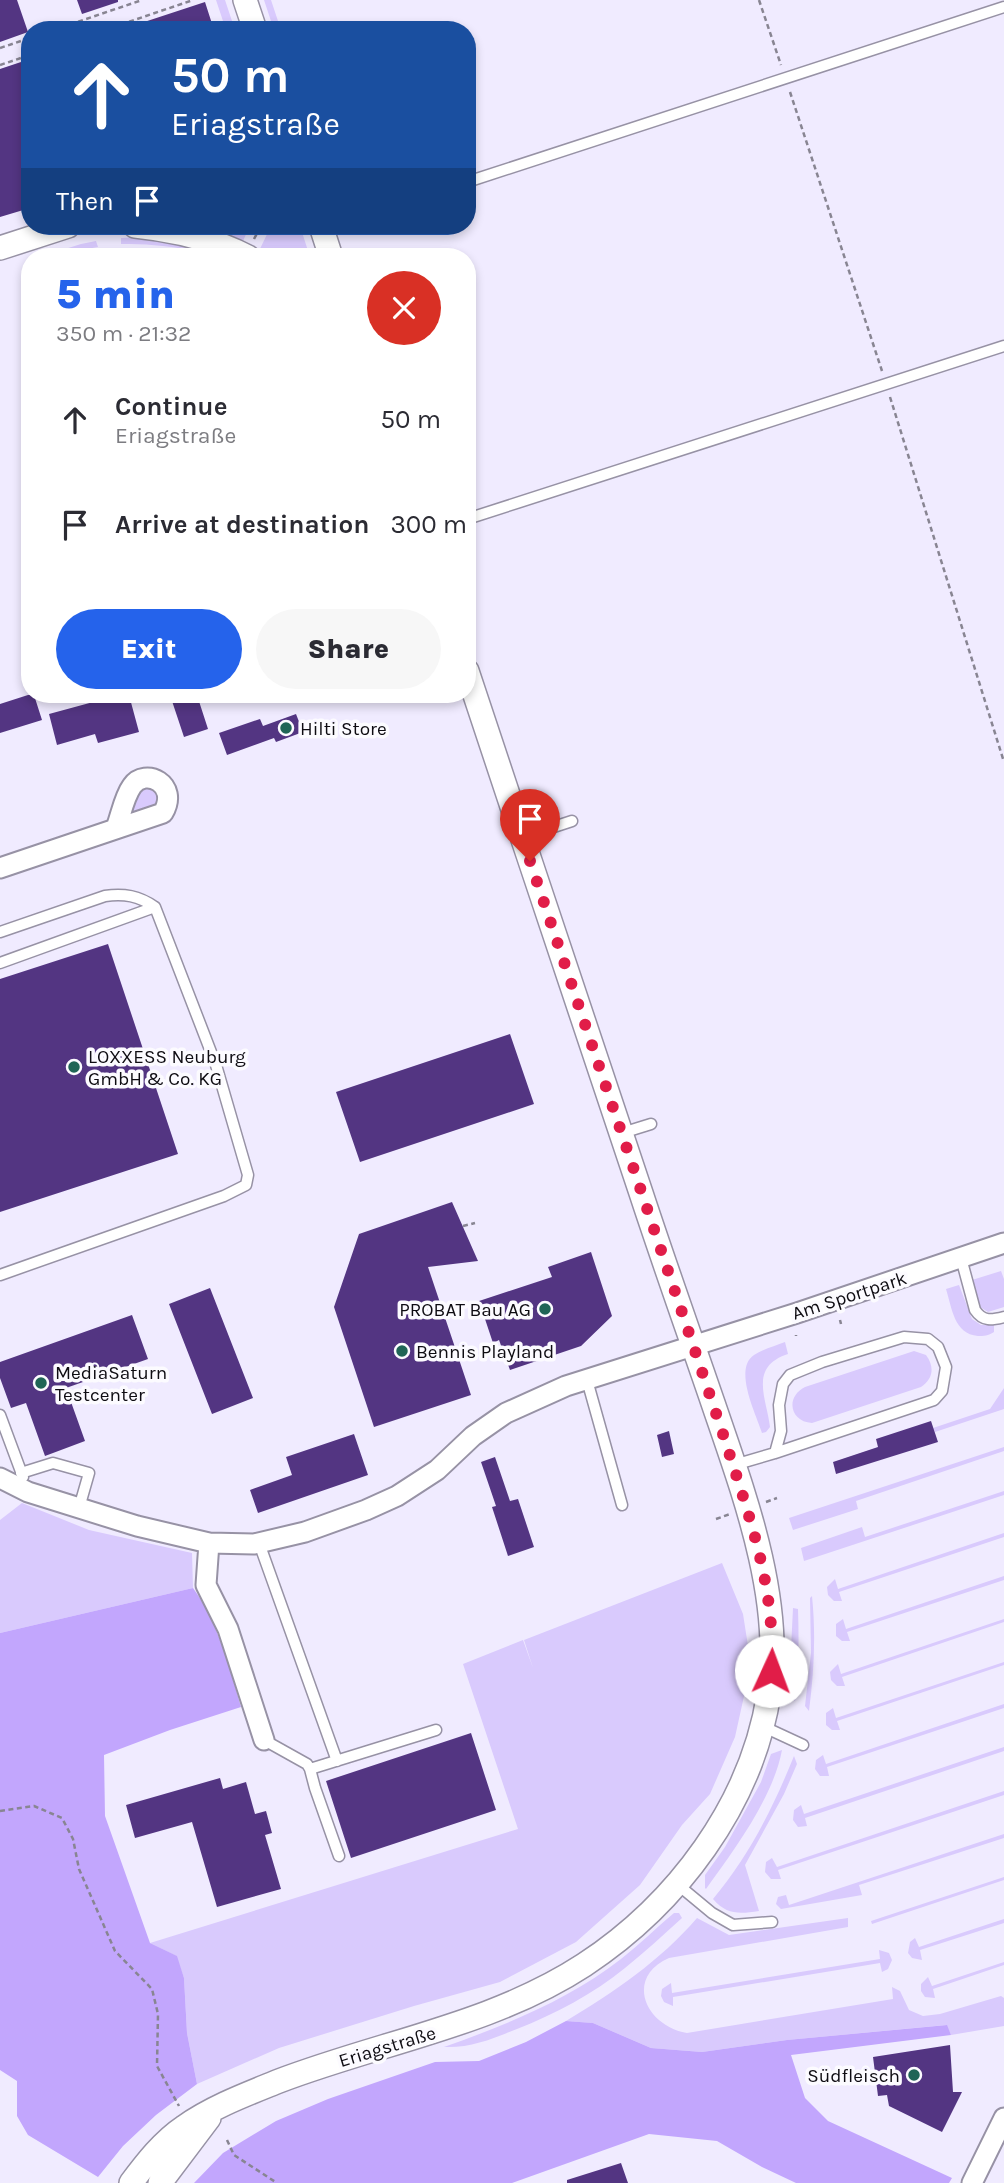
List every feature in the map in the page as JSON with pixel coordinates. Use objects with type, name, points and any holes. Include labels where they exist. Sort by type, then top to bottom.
[{"type":"street","points":[[245,0],[252,21]]},
{"type":"street","points":[[0,248],[40,235]]},
{"type":"street","points":[[189,235],[227,248]]},
{"type":"street","points":[[476,698],[733,1466]]},
{"type":"street","points":[[0,868],[116,828]]},
{"type":"street","name":"Am Sportpark","points":[[0,1478],[28,1492],[137,1525],[209,1543],[259,1543],[305,1532],[397,1496],[437,1470],[474,1436],[506,1413],[532,1400],[1004,1244]]},
{"type":"street","name":"Eriagstraße","points":[[131,2183],[149,2159],[182,2128],[249,2093],[299,2074],[482,2016],[559,1981],[625,1935],[677,1884],[704,1849],[730,1808],[748,1769],[762,1726],[769,1692],[772,1631],[765,1577],[733,1466]]},
{"type":"street","points":[[209,1543],[206,1585],[228,1629],[264,1740]]},
{"type":"street","name":"Eriagstraße","points":[[160,2183],[215,2110]]},
{"type":"street","points":[[972,2183],[1004,2118]]},
{"type":"lane","points":[[476,179],[1004,7]]},
{"type":"lane","points":[[476,516],[1004,346]]},
{"type":"lane","points":[[523,837],[572,821]]},
{"type":"lane","points":[[0,932],[105,896],[121,894],[144,899],[155,907],[216,1065],[248,1175],[246,1185],[224,1196],[0,1275]]},
{"type":"lane","points":[[0,963],[155,907]]},
{"type":"lane","points":[[622,1133],[651,1124]]},
{"type":"lane","points":[[961,1258],[979,1316],[984,1320],[1004,1317]]},
{"type":"lane","points":[[733,1466],[775,1453],[934,1400],[942,1391],[945,1381],[946,1367],[938,1347],[928,1339],[904,1337],[822,1362],[790,1375],[780,1393],[781,1431],[775,1453]]},
{"type":"lane","points":[[587,1380],[622,1505]]},
{"type":"lane","points":[[0,1415],[28,1492]]},
{"type":"lane","points":[[21,1473],[53,1463],[89,1473],[79,1508]]},
{"type":"lane","points":[[259,1543],[337,1761]]},
{"type":"lane","points":[[762,1726],[803,1745]]},
{"type":"lane","points":[[310,1769],[436,1730]]},
{"type":"lane","points":[[264,1740],[307,1764],[339,1856]]},
{"type":"lane","points":[[677,1884],[712,1913],[733,1925],[772,1922]]},
{"type":"path","points":[[80,21],[142,0]]},
{"type":"path","points":[[131,21],[193,0]]},
{"type":"path","points":[[0,48],[21,41]]},
{"type":"path","points":[[0,65],[21,58]]},
{"type":"path","points":[[463,1226],[475,1223]]},
{"type":"path","points":[[0,1811],[34,1806],[62,1818],[73,1839],[79,1869],[115,1951],[152,1989],[158,2014],[157,2066],[180,2109]]},
{"type":"path","points":[[227,2140],[234,2155],[277,2183]]},
{"type":"shaded area","points":[[216,0],[225,0],[232,21],[223,21]]},
{"type":"shaded area","points":[[264,0],[271,0],[278,21],[271,21]]},
{"type":"shaded area","points":[[221,235],[246,235],[242,243]]},
{"type":"shaded area","points":[[267,235],[303,235],[307,248],[260,248]]},
{"type":"shaded area","points":[[121,238],[164,238],[197,248],[121,244]]},
{"type":"shaded area","points":[[96,241],[98,247],[68,248]]},
{"type":"shaded area","points":[[145,788],[151,788],[157,793],[159,805],[132,814],[135,798]]},
{"type":"shaded area","points":[[1001,1271],[1004,1279],[1004,1307],[988,1312],[980,1307],[972,1280]]},
{"type":"shaded area","points":[[959,1285],[972,1319],[981,1325],[994,1325],[994,1332],[978,1336],[970,1334],[959,1325],[952,1312],[946,1289]]},
{"type":"shaded area","points":[[785,1342],[788,1354],[768,1367],[764,1375],[764,1395],[770,1427],[762,1433],[748,1392],[748,1362],[765,1349]]},
{"type":"shaded area","points":[[914,1351],[926,1355],[932,1368],[930,1377],[921,1387],[812,1423],[805,1422],[795,1414],[795,1397],[805,1387]]},
{"type":"shaded area","points":[[1004,1388],[1004,1409],[935,1432],[933,1428],[990,1409]]},
{"type":"shaded area","points":[[1004,1447],[1004,1451],[856,1501],[858,1509],[793,1530],[789,1518]]},
{"type":"shaded area","points":[[1004,1491],[1004,1495],[804,1561],[801,1548],[862,1527],[865,1537]]},
{"type":"shaded area","points":[[22,1503],[89,1530],[192,1553],[193,1588],[0,1633],[0,1520]]},
{"type":"shaded area","points":[[1004,1533],[1004,1537],[839,1592],[842,1601],[834,1601],[828,1595],[827,1587],[835,1579],[838,1589]]},
{"type":"shaded area","points":[[722,1563],[743,1614],[748,1646],[746,1687],[735,1737],[710,1794],[682,1825],[640,1885],[576,1942],[500,1982],[279,2048],[197,2084],[187,2033],[184,1978],[176,1956],[150,1943],[518,1829],[463,1664],[523,1640],[533,1668],[524,1640]]},
{"type":"shaded area","points":[[1004,1576],[1004,1580],[847,1632],[850,1641],[842,1641],[836,1636],[836,1624],[843,1619],[846,1629]]},
{"type":"shaded area","points":[[193,1588],[216,1629],[241,1707],[104,1755],[105,1816],[150,1943],[177,1956],[184,1978],[187,2033],[197,2084],[156,2115],[123,2146],[98,2177],[28,2135],[17,2116],[17,2081],[0,2070],[0,1633]]},
{"type":"shaded area","points":[[812,1596],[814,1654],[809,1711],[805,1706],[811,1653]]},
{"type":"shaded area","points":[[793,1608],[798,1609],[795,1701],[786,1694]]},
{"type":"shaded area","points":[[1004,1619],[1004,1622],[842,1677],[845,1686],[837,1686],[831,1680],[830,1672],[838,1664],[841,1674]]},
{"type":"shaded area","points":[[1004,1662],[1004,1665],[837,1721],[840,1730],[832,1730],[826,1725],[826,1713],[833,1708],[836,1718]]},
{"type":"shaded area","points":[[1004,1704],[1004,1708],[827,1767],[829,1776],[820,1776],[815,1769],[816,1760],[823,1755],[826,1764]]},
{"type":"shaded area","points":[[1004,1747],[1004,1751],[805,1818],[807,1826],[798,1827],[793,1820],[794,1810],[801,1805],[804,1814]]},
{"type":"shaded area","points":[[782,1750],[761,1805],[740,1841],[706,1889],[705,1875],[725,1847],[761,1782],[771,1754]]},
{"type":"shaded area","points":[[794,1756],[797,1764],[784,1794],[745,1865],[759,1911],[728,1911],[713,1899],[738,1866],[759,1831]]},
{"type":"shaded area","points":[[1004,1791],[1004,1795],[778,1870],[781,1879],[771,1879],[765,1872],[766,1862],[772,1858],[777,1867]]},
{"type":"shaded area","points":[[1004,1834],[1004,1838],[859,1885],[862,1895],[781,1909],[776,1904],[778,1897],[786,1895],[789,1905]]},
{"type":"shaded area","points":[[1004,1877],[1004,1880],[872,1924],[871,1921]]},
{"type":"shaded area","points":[[674,1913],[679,1913],[682,1918],[625,1968],[587,1995],[545,2017],[499,2036],[472,2044],[444,2047],[513,2020],[580,1987],[621,1959]]},
{"type":"shaded area","points":[[697,1918],[729,1935],[848,1918],[848,1927],[669,1958],[655,1966],[647,1977],[645,2000],[660,2021],[672,2028],[687,2033],[893,1999],[892,1987],[900,1991],[909,2010],[923,2016],[940,2014],[1001,1996],[1004,1998],[1004,2026],[951,2035],[946,2025],[787,2040],[702,2052],[651,2048],[593,2023],[566,2021],[636,1975],[683,1934]]},
{"type":"shaded area","points":[[1004,1919],[1004,1923],[920,1950],[922,1960],[912,1958],[908,1953],[910,1942],[915,1938],[919,1947]]},
{"type":"shaded area","points":[[879,1950],[889,1953],[892,1960],[888,1969],[882,1972],[880,1963],[673,1997],[673,2006],[664,2002],[661,1996],[662,1989],[671,1983],[672,1993],[880,1959]]},
{"type":"shaded area","points":[[1004,1962],[1004,1965],[933,1989],[935,1998],[925,1997],[921,1991],[921,1984],[928,1977],[932,1986]]},
{"type":"shaded area","points":[[566,2021],[593,2023],[651,2048],[702,2052],[787,2040],[947,2025],[951,2035],[791,2055],[805,2098],[828,2121],[952,2178],[949,2183],[796,2183],[717,2141],[649,2134],[512,2183],[194,2183],[223,2153],[276,2121],[328,2099],[435,2062],[479,2061],[526,2042]]},
{"type":"building","points":[[0,0],[17,0],[24,21],[21,21],[21,34],[0,42]]},
{"type":"building","points":[[77,0],[118,0],[118,2],[82,14]]},
{"type":"building","points":[[205,2],[211,21],[147,21]]},
{"type":"building","points":[[21,62],[21,211],[0,217],[0,69]]},
{"type":"building","points":[[21,697],[21,703],[37,703],[42,720],[0,733],[0,704]]},
{"type":"building","points":[[90,703],[131,703],[139,732],[98,743],[95,734],[57,745],[49,714]]},
{"type":"building","points":[[173,703],[200,703],[208,729],[184,737]]},
{"type":"building","points":[[296,714],[303,732],[276,742],[274,738],[227,755],[219,733],[260,719],[263,726]]},
{"type":"building","name":"LOXXESS Neuburg GmbH & Co. KG","points":[[108,944],[178,1154],[0,1212],[0,979]]},
{"type":"building","points":[[510,1034],[534,1104],[360,1162],[336,1092]]},
{"type":"building","name":"Bennis Playland","points":[[452,1202],[478,1261],[428,1267],[471,1395],[374,1427],[334,1307],[359,1234]]},
{"type":"building","name":"PROBAT Bau AG","points":[[591,1252],[612,1316],[581,1346],[510,1370],[499,1340],[493,1343],[479,1301],[552,1277],[548,1267]]},
{"type":"building","points":[[210,1288],[253,1398],[212,1414],[169,1304]]},
{"type":"building","name":"MediaSaturn Testcenter","points":[[132,1315],[148,1359],[66,1388],[85,1441],[45,1456],[26,1403],[11,1408],[0,1378],[0,1362]]},
{"type":"building","points":[[931,1421],[938,1442],[836,1474],[833,1462],[878,1447],[876,1439]]},
{"type":"building","points":[[669,1431],[674,1454],[662,1457],[657,1435]]},
{"type":"building","points":[[354,1434],[368,1475],[258,1513],[250,1490],[292,1475],[286,1457]]},
{"type":"building","points":[[495,1457],[510,1501],[518,1499],[534,1547],[508,1556],[492,1507],[496,1506],[481,1462]]},
{"type":"building","points":[[471,1733],[496,1810],[351,1858],[326,1781]]},
{"type":"building","points":[[220,1778],[223,1789],[246,1782],[255,1814],[266,1811],[272,1833],[265,1835],[281,1889],[217,1907],[192,1822],[135,1838],[126,1805]]},
{"type":"building","name":"Südfleisch","points":[[950,2045],[953,2092],[962,2092],[942,2132],[889,2106],[887,2095],[878,2096],[873,2057]]},
{"type":"building","points":[[621,2163],[628,2183],[567,2183],[567,2180]]},
{"type":"place","name":"Hilti Store","points":[[286,728]]},
{"type":"place","name":"LOXXESS Neuburg GmbH & Co. KG","points":[[74,1067]]},
{"type":"place","name":"PROBAT Bau AG","points":[[545,1309]]},
{"type":"place","name":"Bennis Playland","points":[[402,1351]]},
{"type":"place","name":"MediaSaturn Testcenter","points":[[41,1383]]},
{"type":"place","name":"Südfleisch","points":[[914,2075]]},
{"type":"route","points":[[530,861],[725,1440],[759,1551],[772,1621],[771,1671]]}]
